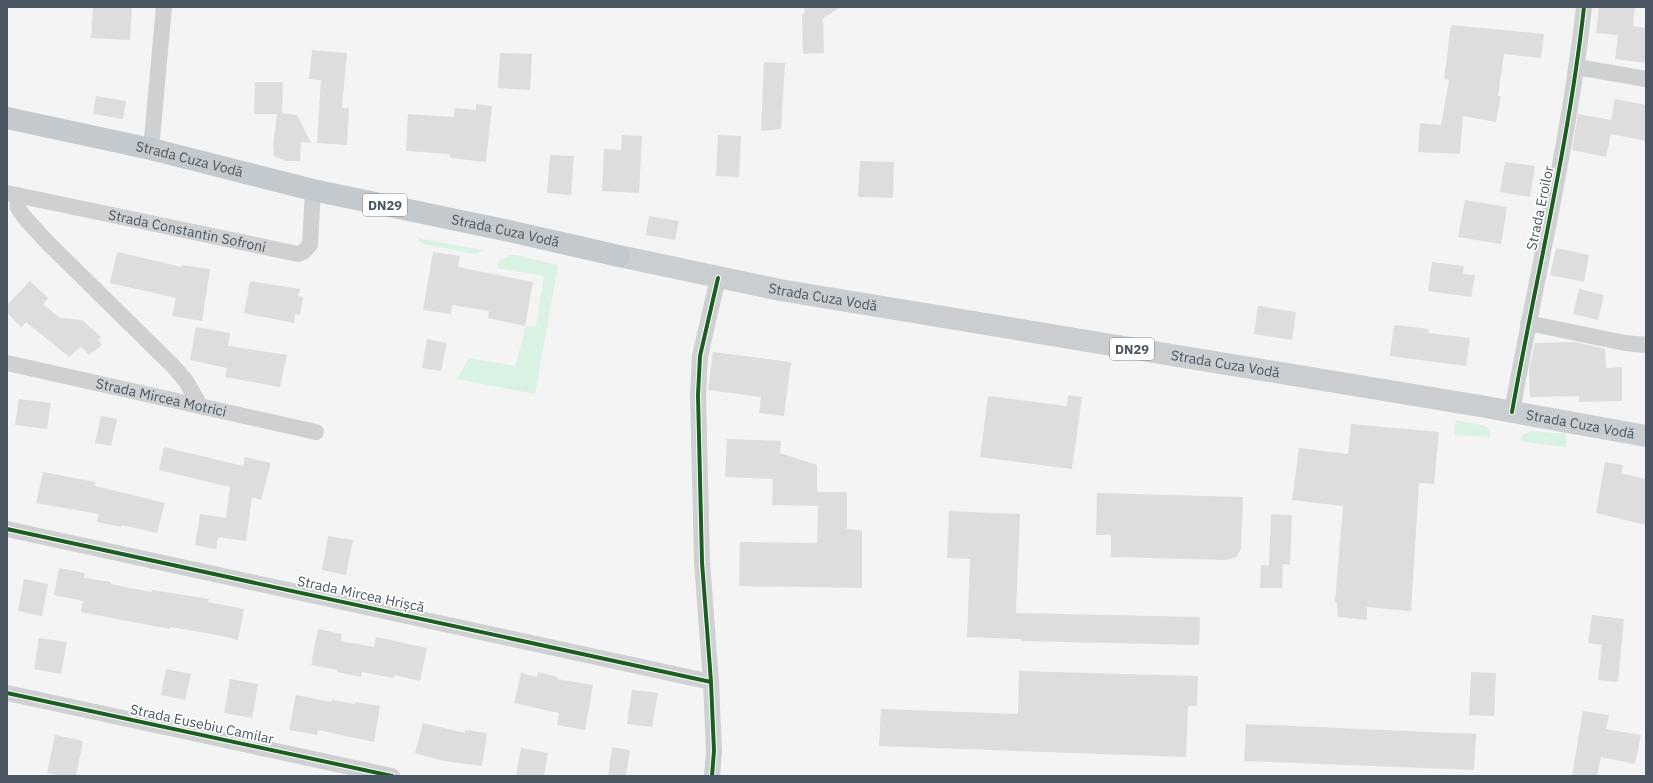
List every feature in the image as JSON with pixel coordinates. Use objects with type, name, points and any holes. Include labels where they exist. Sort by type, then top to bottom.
[{"type":"highway","name":"Strada Cuza Vodă","points":[[7,118],[151,149],[313,190],[509,231],[619,256]]},
{"type":"main road","name":"Strada Cuza Vodă","points":[[619,256],[718,278],[892,310],[1512,412],[1646,436]]},
{"type":"street","points":[[151,149],[164,7]]},
{"type":"street","name":"Strada Eroilor","points":[[1512,412],[1528,322],[1562,154],[1577,67],[1584,7]]},
{"type":"street","points":[[1577,67],[1646,80]]},
{"type":"street","name":"Strada Constantin Sofroni","points":[[12,194],[298,254],[303,252],[310,245],[313,190]]},
{"type":"street","points":[[12,194],[18,208],[25,218],[52,248],[173,366],[186,381],[200,406]]},
{"type":"street","points":[[712,776],[714,751],[711,682],[702,562],[698,395],[700,356],[718,278]]},
{"type":"street","points":[[1528,322],[1625,343],[1646,345]]},
{"type":"street","name":"Strada Mircea Motrici","points":[[7,363],[316,432]]},
{"type":"street","name":"Strada Mircea Hrișcă","points":[[7,529],[711,682]]},
{"type":"street","name":"Strada Eusebiu Camilar","points":[[7,693],[364,773],[392,776]]},
{"type":"green space","points":[[417,238],[483,250],[476,254],[423,244]]},
{"type":"green space","points":[[509,255],[516,255],[558,265],[535,394],[457,379],[469,358],[515,366],[526,326],[536,327],[544,276],[497,268],[498,262]]},
{"type":"green space","points":[[1455,420],[1486,426],[1490,430],[1490,437],[1454,435]]},
{"type":"green space","points":[[1532,431],[1566,434],[1566,447],[1521,441],[1522,435]]},
{"type":"building","points":[[93,7],[132,7],[130,40],[91,38]]},
{"type":"building","points":[[805,7],[841,7],[823,18],[824,53],[803,54],[802,16]]},
{"type":"building","points":[[1599,7],[1635,7],[1633,26],[1646,28],[1646,63],[1615,59],[1618,35],[1596,33]]},
{"type":"building","points":[[1451,25],[1544,34],[1541,58],[1504,54],[1498,96],[1501,96],[1496,122],[1463,116],[1460,154],[1418,152],[1420,123],[1441,125],[1449,80],[1444,79]]},
{"type":"building","points":[[312,50],[347,53],[342,108],[349,108],[347,145],[317,143],[321,80],[309,79]]},
{"type":"building","points":[[500,53],[532,54],[530,90],[498,88]]},
{"type":"building","points":[[764,62],[785,63],[781,129],[761,131]]},
{"type":"building","points":[[255,82],[283,82],[282,113],[297,115],[311,143],[301,142],[300,161],[286,161],[274,156],[273,146],[277,114],[254,114]]},
{"type":"building","points":[[96,96],[126,101],[123,119],[93,114]]},
{"type":"building","points":[[1615,99],[1646,105],[1646,141],[1611,134],[1606,157],[1572,150],[1578,114],[1611,120]]},
{"type":"building","points":[[476,104],[492,106],[486,162],[450,158],[450,154],[406,151],[408,114],[454,117],[455,108],[476,110]]},
{"type":"building","points":[[622,135],[642,136],[639,193],[602,191],[604,149],[621,150]]},
{"type":"building","points":[[718,135],[741,136],[739,177],[716,176]]},
{"type":"building","points":[[550,155],[574,156],[571,195],[547,193]]},
{"type":"building","points":[[860,161],[894,162],[893,198],[858,197]]},
{"type":"building","points":[[1505,162],[1535,166],[1530,197],[1500,192]]},
{"type":"building","points":[[1465,200],[1507,207],[1501,244],[1458,237]]},
{"type":"building","points":[[649,216],[679,221],[675,240],[646,235]]},
{"type":"building","points":[[1556,248],[1589,255],[1584,282],[1550,275]]},
{"type":"building","points":[[117,252],[182,267],[182,265],[210,269],[202,321],[172,316],[176,298],[110,283]]},
{"type":"building","points":[[433,252],[460,256],[458,267],[533,282],[525,326],[488,318],[489,311],[452,305],[451,314],[423,310]]},
{"type":"building","points":[[1432,262],[1464,266],[1463,274],[1475,275],[1471,297],[1428,291]]},
{"type":"building","points":[[30,281],[48,298],[43,304],[60,318],[82,320],[101,337],[98,340],[102,345],[89,355],[81,347],[69,357],[26,322],[21,327],[7,313],[7,305]]},
{"type":"building","points":[[250,281],[300,289],[298,296],[303,297],[300,315],[295,314],[294,323],[244,313]]},
{"type":"building","points":[[1579,289],[1604,295],[1598,320],[1573,314]]},
{"type":"building","points":[[1258,306],[1296,312],[1292,340],[1254,334]]},
{"type":"building","points":[[1394,325],[1429,329],[1428,333],[1470,338],[1466,366],[1390,356]]},
{"type":"building","points":[[196,327],[230,333],[228,346],[287,355],[280,387],[225,377],[227,368],[190,360]]},
{"type":"building","points":[[427,339],[447,343],[441,371],[422,368]]},
{"type":"building","points":[[1575,342],[1605,349],[1606,368],[1622,367],[1622,401],[1579,402],[1579,396],[1530,397],[1529,370],[1535,343]]},
{"type":"building","points":[[713,352],[791,362],[784,416],[759,413],[761,397],[708,390]]},
{"type":"building","points":[[1068,395],[1082,397],[1072,469],[980,457],[988,396],[1067,406]]},
{"type":"building","points":[[19,399],[51,403],[47,429],[15,425]]},
{"type":"building","points":[[101,416],[117,419],[111,446],[95,443]]},
{"type":"building","points":[[1351,424],[1439,432],[1434,484],[1419,483],[1411,611],[1367,607],[1367,620],[1338,617],[1337,603],[1335,601],[1343,506],[1292,500],[1299,448],[1348,454]]},
{"type":"building","points":[[727,439],[781,441],[780,453],[817,465],[817,492],[847,492],[847,529],[862,530],[862,588],[739,586],[740,542],[817,543],[818,506],[772,505],[773,479],[725,477]]},
{"type":"building","points":[[164,447],[243,466],[245,457],[271,463],[261,500],[252,497],[246,541],[218,537],[216,549],[195,545],[200,514],[226,518],[230,487],[159,470]]},
{"type":"building","points":[[1605,462],[1623,465],[1621,473],[1646,479],[1646,525],[1596,513]]},
{"type":"building","points":[[43,472],[95,482],[95,486],[165,503],[157,533],[122,525],[121,527],[97,522],[99,514],[36,503]]},
{"type":"building","points":[[1097,493],[1243,497],[1241,549],[1236,557],[1225,560],[1111,557],[1111,535],[1096,535]]},
{"type":"building","points":[[949,511],[1020,514],[1016,613],[1200,617],[1199,645],[1021,641],[1021,639],[967,637],[970,559],[947,558]]},
{"type":"building","points":[[1271,514],[1292,515],[1290,565],[1283,564],[1282,588],[1260,588],[1261,565],[1269,566]]},
{"type":"building","points":[[328,536],[353,540],[346,575],[322,570]]},
{"type":"building","points":[[59,568],[85,573],[84,578],[111,582],[111,584],[151,592],[152,590],[209,599],[208,602],[244,609],[238,640],[212,634],[170,627],[170,629],[81,612],[83,601],[54,595]]},
{"type":"building","points":[[24,579],[48,584],[42,616],[18,611]]},
{"type":"building","points":[[1592,615],[1624,619],[1618,682],[1598,680],[1602,645],[1588,643]]},
{"type":"building","points":[[318,629],[342,634],[341,641],[374,647],[376,637],[427,648],[420,681],[394,675],[393,678],[362,672],[361,677],[337,672],[338,670],[311,665]]},
{"type":"building","points":[[39,638],[67,642],[61,674],[34,669]]},
{"type":"building","points":[[166,669],[191,674],[185,700],[161,695]]},
{"type":"building","points":[[1019,671],[1198,676],[1197,706],[1188,706],[1186,757],[879,746],[881,709],[1018,714]]},
{"type":"building","points":[[538,672],[558,677],[557,679],[593,685],[585,730],[557,725],[559,713],[514,703],[521,673],[537,677]]},
{"type":"building","points":[[1471,672],[1496,673],[1494,716],[1469,715]]},
{"type":"building","points":[[230,679],[258,684],[252,718],[224,713]]},
{"type":"building","points":[[632,690],[658,693],[652,727],[627,724]]},
{"type":"building","points":[[296,695],[331,702],[332,700],[380,706],[374,742],[318,730],[317,735],[289,730]]},
{"type":"building","points":[[1583,711],[1609,715],[1606,729],[1641,735],[1635,764],[1601,757],[1597,776],[1572,776]]},
{"type":"building","points":[[423,723],[465,733],[465,730],[487,733],[482,766],[444,761],[415,753]]},
{"type":"building","points":[[1246,724],[1476,734],[1474,770],[1244,761]]},
{"type":"building","points":[[55,735],[83,741],[76,776],[61,776],[47,773]]},
{"type":"building","points":[[612,747],[630,750],[626,776],[608,776]]},
{"type":"building","points":[[521,748],[548,753],[544,776],[516,776]]},
{"type":"cycle path","points":[[1512,412],[1570,109],[1584,7]]},
{"type":"cycle path","points":[[712,776],[714,751],[711,682],[702,562],[698,395],[700,356],[718,278]]},
{"type":"cycle path","points":[[7,529],[711,682]]},
{"type":"cycle path","points":[[7,693],[392,776]]}]
